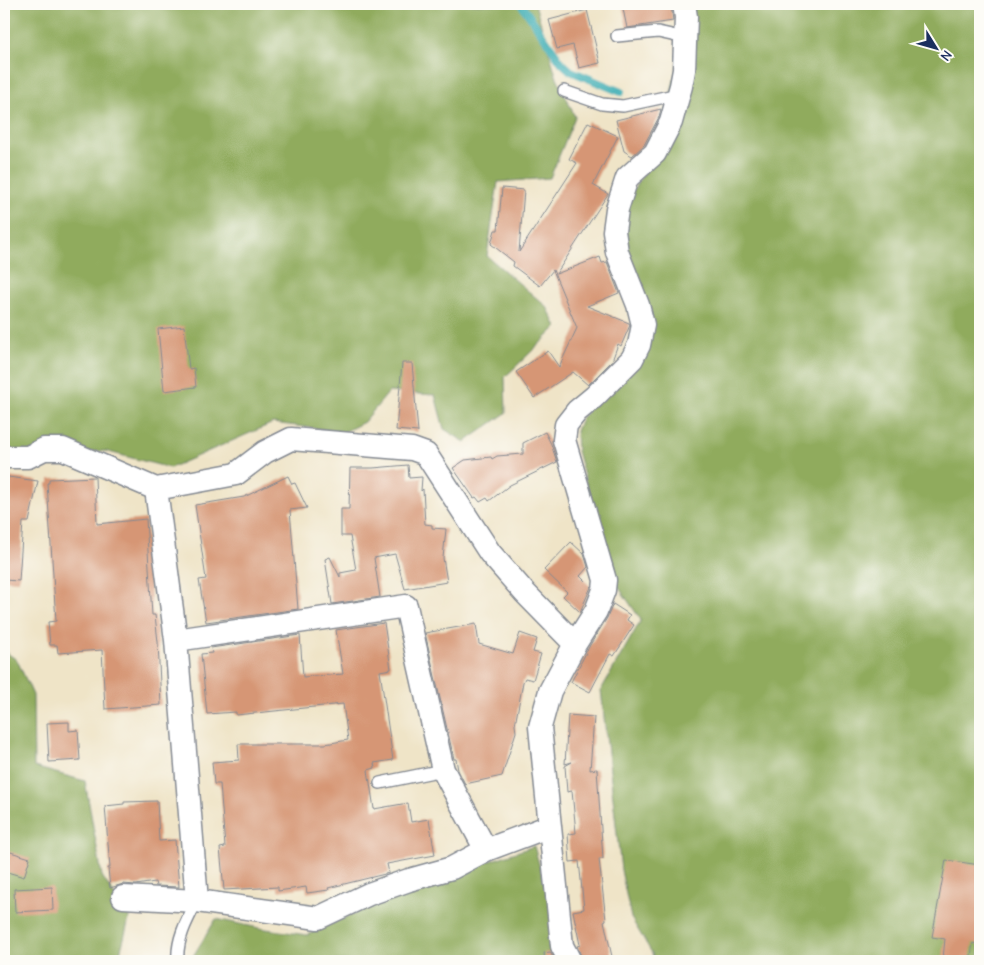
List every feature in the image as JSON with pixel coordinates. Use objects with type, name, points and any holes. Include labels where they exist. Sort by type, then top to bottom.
[{"type":"street","points":[[570,961],[562,946],[540,728],[550,691],[575,644],[596,611],[604,590],[605,580],[564,440],[566,425],[577,411],[594,397],[632,359],[639,345],[643,325],[638,304],[617,252],[614,232],[617,209],[627,178],[655,153],[671,122],[684,70],[684,4]]},
{"type":"street","points":[[4,457],[28,457],[44,449],[63,448],[156,489],[236,474],[265,452],[291,439],[412,449],[426,454],[490,553],[525,593],[575,644]]},
{"type":"street","points":[[156,489],[176,640],[196,901]]},
{"type":"street","points":[[176,640],[406,606],[443,770],[486,850]]},
{"type":"street","points":[[123,897],[196,901],[318,918],[377,891],[452,868],[486,850],[550,826]]},
{"type":"lane","points":[[616,36],[658,32],[685,38]]},
{"type":"lane","points":[[564,91],[602,104],[623,106],[679,94]]},
{"type":"lane","points":[[380,783],[443,770]]},
{"type":"lane","points":[[178,961],[177,954],[184,926],[196,901]]},
{"type":"green space","points":[[4,4],[535,4],[556,75],[575,117],[550,178],[498,182],[487,256],[547,307],[557,327],[505,377],[506,413],[465,442],[444,429],[435,395],[389,392],[364,422],[344,432],[273,423],[170,468],[105,451],[28,457],[4,462]]},
{"type":"green space","points":[[691,4],[980,4],[980,961],[654,961],[652,953],[631,918],[621,870],[601,690],[641,620],[613,579],[577,451],[576,431],[581,418],[649,346],[627,258],[623,226],[628,199],[639,180],[656,159]]},
{"type":"green space","points":[[4,651],[17,660],[33,695],[34,767],[85,781],[102,876],[121,906],[132,908],[118,961],[4,961]]},
{"type":"green space","points":[[534,846],[562,946],[569,961],[190,961],[216,919],[307,935],[412,887]]},
{"type":"building","points":[[622,4],[671,4],[673,21],[627,28]]},
{"type":"building","points":[[587,10],[600,63],[579,68],[573,45],[557,49],[549,20]]},
{"type":"building","points":[[661,109],[659,117],[644,145],[632,156],[624,151],[616,120]]},
{"type":"building","points":[[588,122],[618,136],[593,185],[608,194],[556,274],[600,257],[602,263],[607,262],[619,293],[587,306],[630,325],[621,346],[618,344],[612,361],[588,385],[573,372],[534,398],[516,372],[548,351],[559,367],[577,328],[553,270],[540,286],[513,266],[514,262],[491,244],[495,230],[498,230],[502,188],[524,190],[519,252],[577,163],[569,159]]},
{"type":"building","points":[[184,326],[189,369],[194,368],[196,387],[164,391],[158,329]]},
{"type":"building","points":[[402,363],[412,363],[418,432],[396,430]]},
{"type":"building","points":[[545,432],[557,462],[510,485],[489,501],[487,498],[480,502],[476,497],[474,498],[453,468],[465,460],[491,457],[492,459],[497,456],[523,454],[523,443]]},
{"type":"building","points":[[408,465],[409,478],[422,477],[421,491],[423,489],[425,524],[432,525],[432,528],[446,529],[443,558],[447,582],[405,589],[395,554],[374,558],[380,597],[332,604],[325,559],[330,557],[340,577],[340,573],[356,570],[350,536],[341,536],[341,509],[349,509],[350,468]]},
{"type":"building","points":[[288,476],[292,484],[295,483],[307,508],[290,510],[298,609],[206,622],[199,580],[206,579],[195,505],[244,497]]},
{"type":"building","points":[[8,477],[38,481],[29,522],[23,522],[19,581],[4,580],[4,504]]},
{"type":"building","points":[[95,477],[97,524],[146,519],[152,615],[155,615],[158,642],[161,705],[105,709],[102,650],[58,653],[57,645],[50,645],[48,622],[56,621],[47,483],[49,483],[49,479]]},
{"type":"building","points":[[571,542],[584,554],[588,567],[580,576],[591,587],[580,612],[563,596],[567,592],[544,570]]},
{"type":"building","points":[[613,604],[630,615],[627,620],[634,625],[614,656],[610,654],[590,692],[571,682]]},
{"type":"building","points":[[384,623],[391,669],[380,671],[393,760],[374,763],[375,768],[368,770],[374,809],[408,803],[411,822],[429,819],[435,855],[387,864],[389,873],[328,888],[329,890],[307,893],[306,887],[278,891],[278,887],[224,890],[220,848],[225,847],[220,784],[214,784],[212,762],[239,760],[238,744],[325,744],[348,740],[343,704],[236,715],[236,712],[207,714],[201,654],[212,653],[211,648],[300,635],[303,677],[343,674],[336,630]]},
{"type":"building","points":[[476,624],[479,644],[513,654],[520,633],[537,639],[533,652],[541,654],[533,680],[525,678],[523,682],[515,725],[516,732],[502,776],[465,784],[458,770],[456,759],[454,759],[425,633]]},
{"type":"building","points":[[568,715],[594,717],[590,770],[597,769],[603,859],[599,859],[606,920],[604,921],[613,961],[583,961],[577,946],[580,945],[573,911],[584,909],[579,861],[570,862],[568,834],[576,833],[572,791],[567,792],[565,766],[572,762],[565,764]]},
{"type":"building","points":[[69,722],[69,731],[78,730],[80,760],[49,762],[47,723]]},
{"type":"building","points":[[157,801],[159,841],[175,840],[179,887],[156,886],[155,882],[136,885],[123,884],[110,888],[105,806],[124,804],[124,802]]},
{"type":"building","points":[[4,850],[30,858],[24,877],[4,871]]},
{"type":"building","points":[[946,860],[980,865],[980,945],[973,943],[970,961],[943,958],[945,939],[932,937]]},
{"type":"building","points":[[52,887],[53,910],[15,912],[14,889]]},
{"type":"building","points":[[550,952],[555,961],[545,961],[544,953]]},
{"type":"waterway","points":[[521,4],[562,63],[571,71],[621,92]]}]
